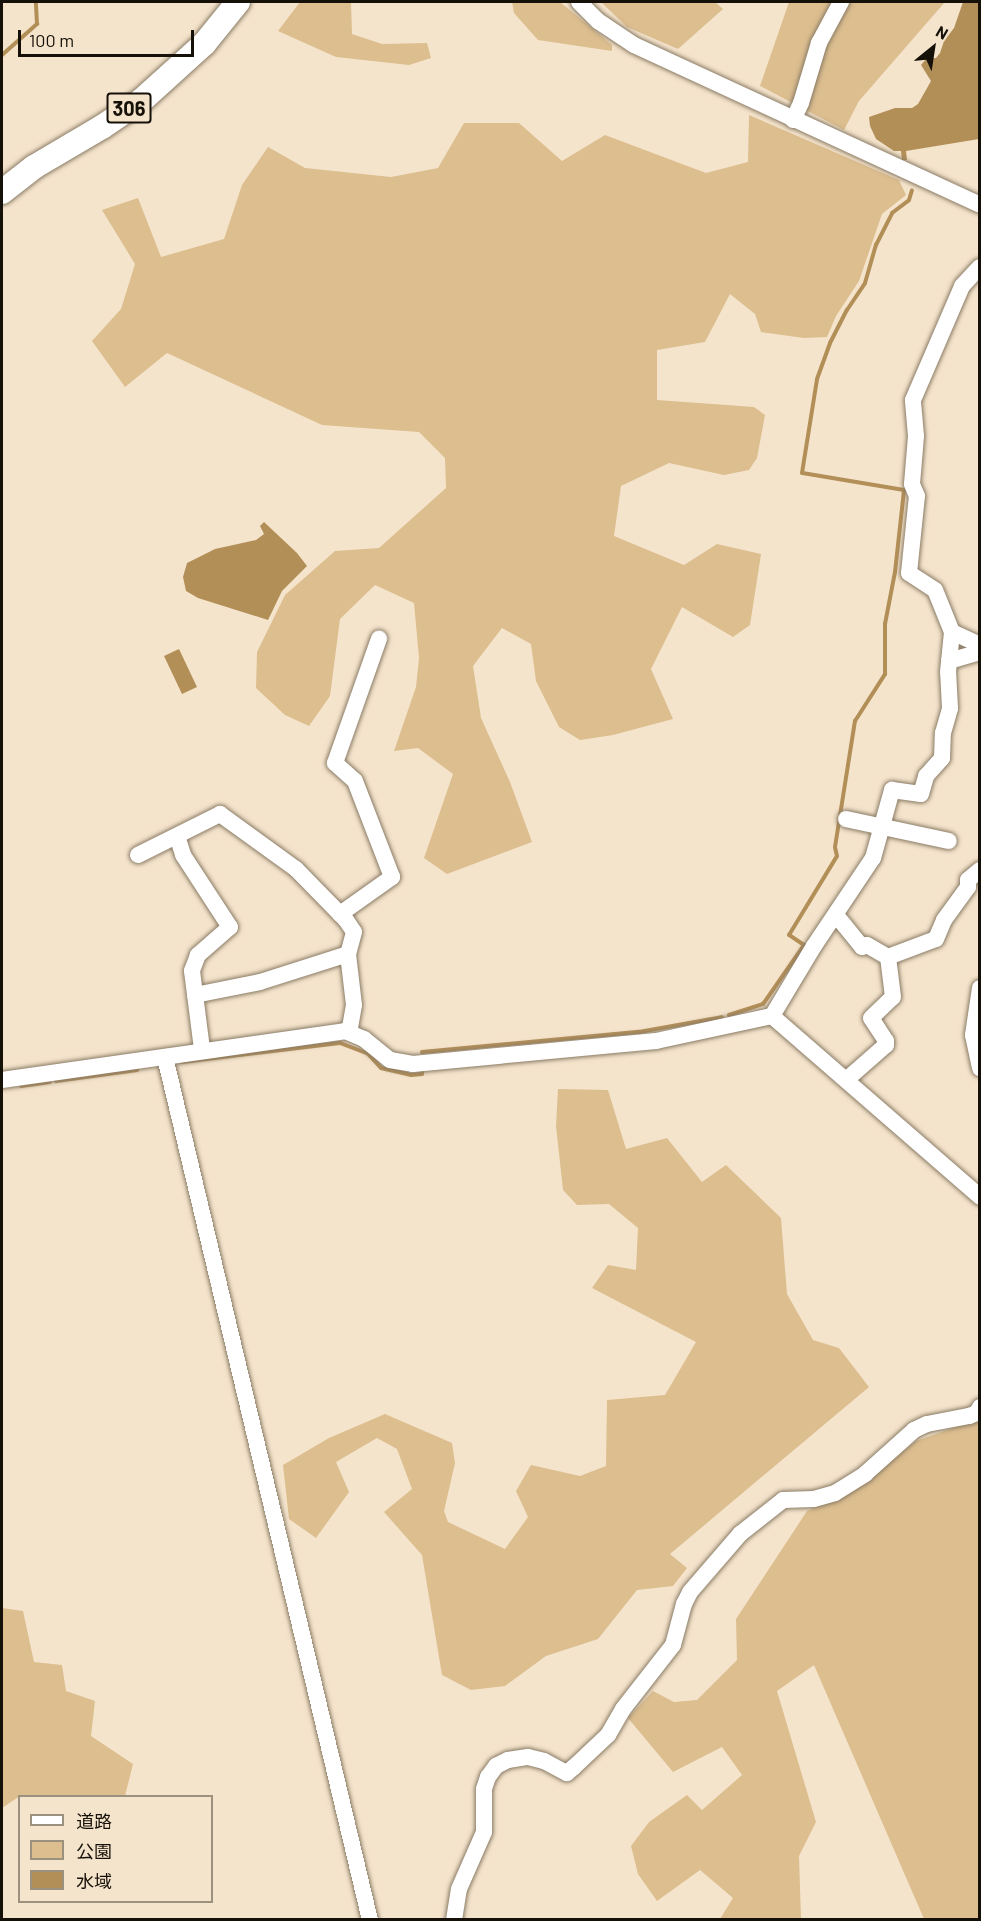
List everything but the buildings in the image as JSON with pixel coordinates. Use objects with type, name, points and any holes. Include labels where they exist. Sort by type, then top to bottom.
[{"type":"highway","name":"306","points":[[2,192],[34,167],[142,100],[204,44],[238,2]]},
{"type":"street","points":[[579,2],[598,21],[634,45],[980,205]]},
{"type":"street","points":[[793,120],[801,103],[819,43],[841,2]]},
{"type":"street","points":[[2,1080],[165,1057],[202,1049],[349,1032],[364,1039],[390,1060],[412,1064],[656,1041],[772,1016],[873,858],[883,829],[892,790],[921,794],[926,776],[942,758],[943,733],[950,708],[952,632],[935,590],[909,573],[917,496],[912,484],[916,435],[913,400],[962,286],[980,267]]},
{"type":"street","points":[[952,632],[980,645]]},
{"type":"street","points":[[340,914],[392,877],[355,781],[335,763],[379,639]]},
{"type":"street","points":[[950,661],[980,652]]},
{"type":"street","points":[[138,855],[220,814],[296,869],[340,914],[354,932],[348,954],[354,1005],[349,1032]]},
{"type":"street","points":[[846,819],[883,829],[949,841]]},
{"type":"street","points":[[177,836],[183,855],[230,927],[194,960],[192,971],[202,1049]]},
{"type":"street","points":[[888,957],[936,939],[944,920],[968,887],[968,880],[980,870]]},
{"type":"street","points":[[836,915],[862,947],[867,945],[888,957]]},
{"type":"street","points":[[195,995],[260,982],[348,954]]},
{"type":"street","points":[[846,1080],[886,1045],[886,1041],[871,1018],[891,1001],[893,996],[888,957]]},
{"type":"street","points":[[980,988],[973,1035],[980,1068]]},
{"type":"street","points":[[772,1016],[846,1080],[973,1179],[980,1197]]},
{"type":"street","points":[[165,1057],[370,1920]]},
{"type":"street","points":[[454,1920],[459,1889],[484,1832],[484,1789],[488,1777],[496,1766],[508,1760],[528,1756],[544,1761],[567,1773],[608,1735],[623,1708],[673,1645],[684,1604],[690,1592],[747,1528],[778,1502],[787,1498],[814,1499],[849,1486],[914,1430],[927,1424],[969,1416],[977,1413],[980,1407]]},
{"type":"green space","points":[[300,2],[351,2],[352,34],[382,44],[427,43],[431,58],[409,65],[336,57],[278,31]]},
{"type":"green space","points":[[512,2],[560,2],[612,45],[612,51],[538,40],[514,13]]},
{"type":"green space","points":[[601,2],[715,2],[723,9],[678,49],[627,27]]},
{"type":"green space","points":[[789,2],[945,2],[859,101],[844,130],[760,86]]},
{"type":"green space","points":[[749,115],[899,180],[906,195],[882,214],[859,281],[836,316],[827,337],[804,338],[761,332],[755,314],[730,294],[705,342],[657,350],[657,400],[754,407],[765,415],[757,458],[749,470],[724,475],[669,463],[621,486],[614,536],[684,565],[717,544],[761,554],[750,625],[733,637],[682,607],[651,669],[673,719],[613,735],[580,740],[559,727],[536,681],[531,644],[502,628],[473,666],[481,718],[510,782],[532,842],[447,874],[424,858],[453,774],[418,748],[394,751],[416,687],[419,658],[414,603],[375,585],[340,619],[330,696],[309,726],[285,715],[256,688],[257,652],[285,595],[335,551],[379,548],[446,488],[445,458],[419,432],[322,425],[167,353],[125,387],[92,341],[121,309],[135,264],[102,210],[138,198],[161,257],[224,239],[242,185],[268,147],[305,168],[391,177],[438,168],[464,123],[519,123],[562,161],[605,135],[706,173],[748,162]]},
{"type":"green space","points":[[558,1089],[608,1090],[626,1149],[667,1138],[702,1182],[726,1165],[781,1218],[787,1294],[813,1340],[839,1348],[869,1387],[670,1554],[687,1568],[673,1586],[637,1590],[598,1639],[546,1656],[505,1686],[471,1690],[442,1675],[422,1555],[384,1512],[412,1489],[397,1449],[377,1438],[336,1462],[349,1492],[316,1538],[289,1519],[283,1465],[329,1438],[385,1414],[452,1443],[455,1463],[444,1511],[448,1522],[505,1549],[528,1517],[516,1491],[531,1465],[580,1476],[606,1466],[607,1400],[665,1395],[696,1342],[592,1288],[608,1265],[636,1270],[638,1228],[609,1204],[577,1205],[563,1190],[556,1126]]},
{"type":"green space","points":[[979,1419],[979,1919],[924,1919],[814,1665],[777,1691],[816,1822],[799,1856],[801,1919],[720,1919],[733,1898],[700,1870],[657,1901],[638,1874],[631,1846],[649,1822],[687,1795],[702,1810],[742,1775],[722,1747],[673,1772],[628,1718],[653,1691],[674,1702],[697,1700],[737,1660],[736,1619],[807,1511],[854,1491],[916,1441]]},
{"type":"green space","points":[[2,1608],[23,1611],[34,1662],[62,1665],[66,1691],[95,1701],[91,1736],[133,1764],[125,1795],[18,1795],[18,1797],[2,1808]]},
{"type":"water","points":[[963,2],[979,2],[979,139],[906,151],[907,160],[902,160],[901,151],[894,151],[876,139],[869,117],[895,108],[912,108],[918,104],[931,81],[921,65],[926,59],[936,58],[940,53],[944,41],[954,28]]},
{"type":"water","points":[[264,522],[297,553],[307,566],[282,591],[268,620],[198,598],[186,591],[183,577],[187,563],[215,549],[256,540],[264,534],[260,526]]},
{"type":"water","points":[[179,649],[197,687],[182,694],[164,656]]},
{"type":"waterway","points":[[2,55],[37,24],[36,2]]},
{"type":"waterway","points":[[729,1015],[763,1004],[804,945],[789,935],[837,856],[835,847],[855,721],[885,674],[885,624],[895,572],[904,490],[802,473],[817,379],[830,343],[847,310],[865,283],[876,245],[892,213],[909,200],[912,190]]},
{"type":"waterway","points":[[422,1052],[639,1032],[722,1017]]},
{"type":"waterway","points":[[182,1062],[340,1043],[368,1054],[381,1068],[411,1075],[422,1074],[422,1069]]},
{"type":"waterway","points":[[56,1081],[137,1070]]},
{"type":"waterway","points":[[21,1086],[50,1082]]}]
